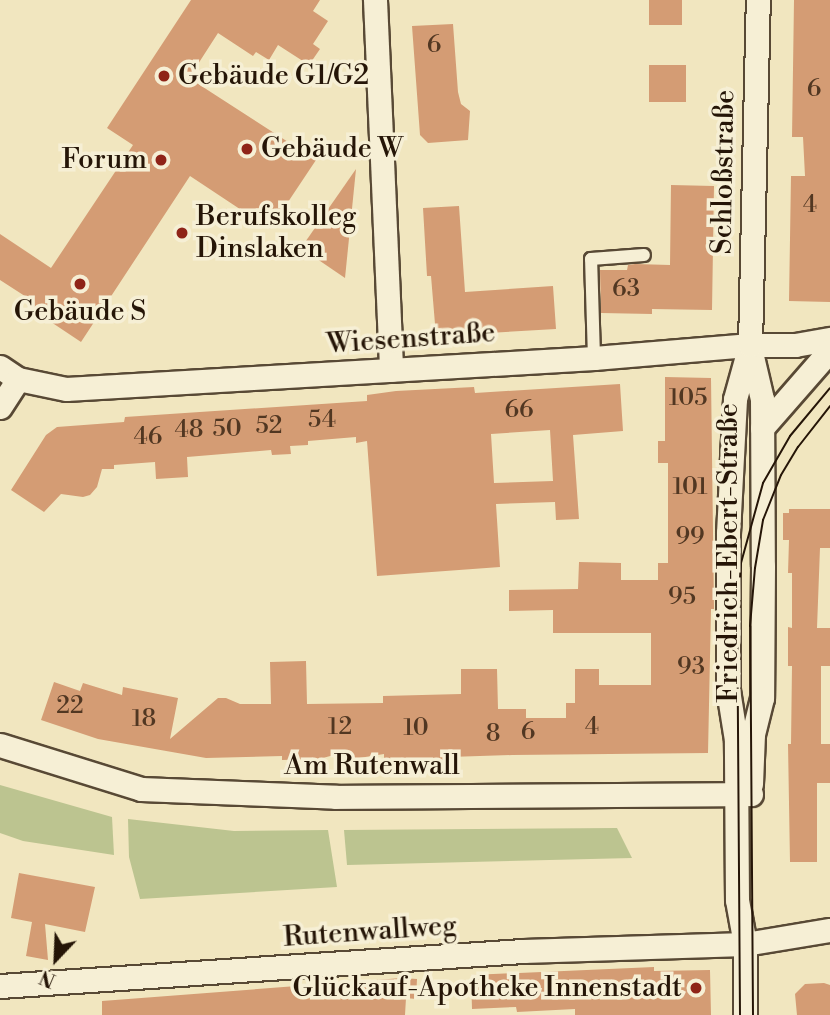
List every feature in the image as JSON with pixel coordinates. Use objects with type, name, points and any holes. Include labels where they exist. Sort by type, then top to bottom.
[{"type":"street","points":[[375,0],[391,370]]},
{"type":"street","name":"Schloßstraße","points":[[750,345],[758,0]]},
{"type":"street","name":"Wiesenstraße","points":[[9,373],[66,389],[594,358],[750,345],[795,345],[830,339]]},
{"type":"street","name":"Friedrich-Ebert-Straße","points":[[745,1015],[745,944],[737,900],[744,794],[753,734],[762,698],[762,399],[750,345]]},
{"type":"street","name":"Friedrich-Ebert-Straße","points":[[744,794],[728,690],[728,533],[735,399],[750,345]]},
{"type":"street","points":[[762,428],[830,350]]},
{"type":"street","points":[[0,407],[9,373]]},
{"type":"street","name":"Am Rutenwall","points":[[0,745],[141,789],[336,797],[744,794]]},
{"type":"street","name":"Rutenwallweg","points":[[0,986],[523,951],[745,944],[830,930]]},
{"type":"lane","points":[[594,358],[591,258],[644,255]]},
{"type":"green space","points":[[0,785],[112,817],[114,855],[23,841],[0,833]]},
{"type":"green space","points":[[128,819],[234,831],[328,830],[337,887],[140,899],[129,857]]},
{"type":"green space","points":[[617,828],[632,858],[347,865],[344,830]]},
{"type":"building","points":[[191,0],[320,0],[313,11],[328,21],[313,44],[320,49],[309,65],[278,45],[269,60],[256,52],[253,56],[218,33],[189,78],[316,160],[270,229],[190,176],[81,342],[27,306],[31,300],[0,280],[0,234],[51,268],[133,145],[107,128]]},
{"type":"building","points":[[649,0],[682,0],[682,25],[649,25]]},
{"type":"building","points":[[794,0],[830,0],[830,302],[789,301],[791,176],[805,176],[803,137],[792,137]]},
{"type":"building","points":[[453,24],[458,92],[461,104],[470,111],[468,140],[428,143],[420,135],[412,26]]},
{"type":"building","points":[[649,65],[686,65],[686,102],[649,102]]},
{"type":"building","points":[[356,169],[345,278],[301,248]]},
{"type":"building","points":[[671,185],[714,186],[712,310],[652,309],[652,314],[601,313],[600,270],[627,270],[628,265],[635,264],[670,265]]},
{"type":"building","points":[[459,206],[465,292],[553,286],[556,329],[436,336],[431,276],[427,276],[423,208]]},
{"type":"building","points":[[665,377],[711,378],[714,609],[711,609],[708,753],[512,755],[384,763],[384,754],[334,762],[334,755],[319,759],[282,760],[282,756],[206,758],[98,739],[41,720],[54,682],[80,691],[83,683],[122,695],[123,687],[178,698],[170,739],[218,698],[226,698],[240,704],[271,704],[270,662],[306,661],[307,704],[383,703],[383,696],[461,694],[461,669],[497,669],[498,709],[526,709],[526,718],[566,718],[566,703],[575,703],[575,669],[599,669],[599,685],[651,685],[651,633],[553,633],[553,610],[509,611],[509,590],[578,589],[579,562],[621,563],[621,580],[658,580],[658,563],[668,563],[668,463],[658,463],[658,441],[665,441]]},
{"type":"building","points":[[620,384],[623,431],[573,435],[579,519],[556,520],[555,502],[496,504],[500,567],[377,576],[367,441],[356,443],[356,437],[308,441],[308,445],[290,446],[291,454],[272,455],[271,450],[187,457],[188,477],[156,479],[155,462],[114,465],[114,469],[102,469],[97,487],[90,495],[83,497],[61,494],[44,512],[11,490],[46,435],[57,427],[124,422],[125,417],[367,401],[367,395],[396,391],[474,387],[475,393]],"holes":[[[550,430],[553,481],[494,483],[491,434]]]},
{"type":"building","points":[[789,509],[830,509],[830,548],[820,548],[817,628],[830,628],[830,666],[821,666],[821,744],[830,744],[830,783],[817,783],[817,862],[790,862],[788,744],[791,744],[792,666],[788,666],[788,627],[792,628],[792,573],[788,573],[789,540],[783,540],[783,513],[789,513]]},
{"type":"building","points":[[19,873],[95,887],[85,932],[45,924],[48,960],[26,956],[32,922],[11,918]]},
{"type":"building","points":[[654,967],[654,971],[710,970],[711,1015],[575,1015],[575,1009],[517,1012],[516,1007],[472,1009],[471,975]]},
{"type":"building","points":[[417,979],[416,999],[406,998],[405,1015],[102,1015],[102,1001]]},
{"type":"building","points":[[805,984],[830,985],[830,1015],[797,1015],[795,994]]},
{"type":"tram line","points":[[740,1015],[737,626],[741,563],[763,483],[790,436],[830,388]]},
{"type":"tram line","points":[[753,1015],[750,626],[755,568],[763,520],[781,475],[798,447],[830,406]]},
{"type":"place","name":"Gebäude G1/G2","points":[[164,76]]},
{"type":"place","name":"Gebäude W","points":[[247,149]]},
{"type":"place","name":"Forum","points":[[161,160]]},
{"type":"place","name":"Berufskolleg Dinslaken","points":[[182,233]]},
{"type":"place","name":"Gebäude S","points":[[80,284]]},
{"type":"place","name":"Glückauf-Apotheke Innenstadt","points":[[696,988]]}]
